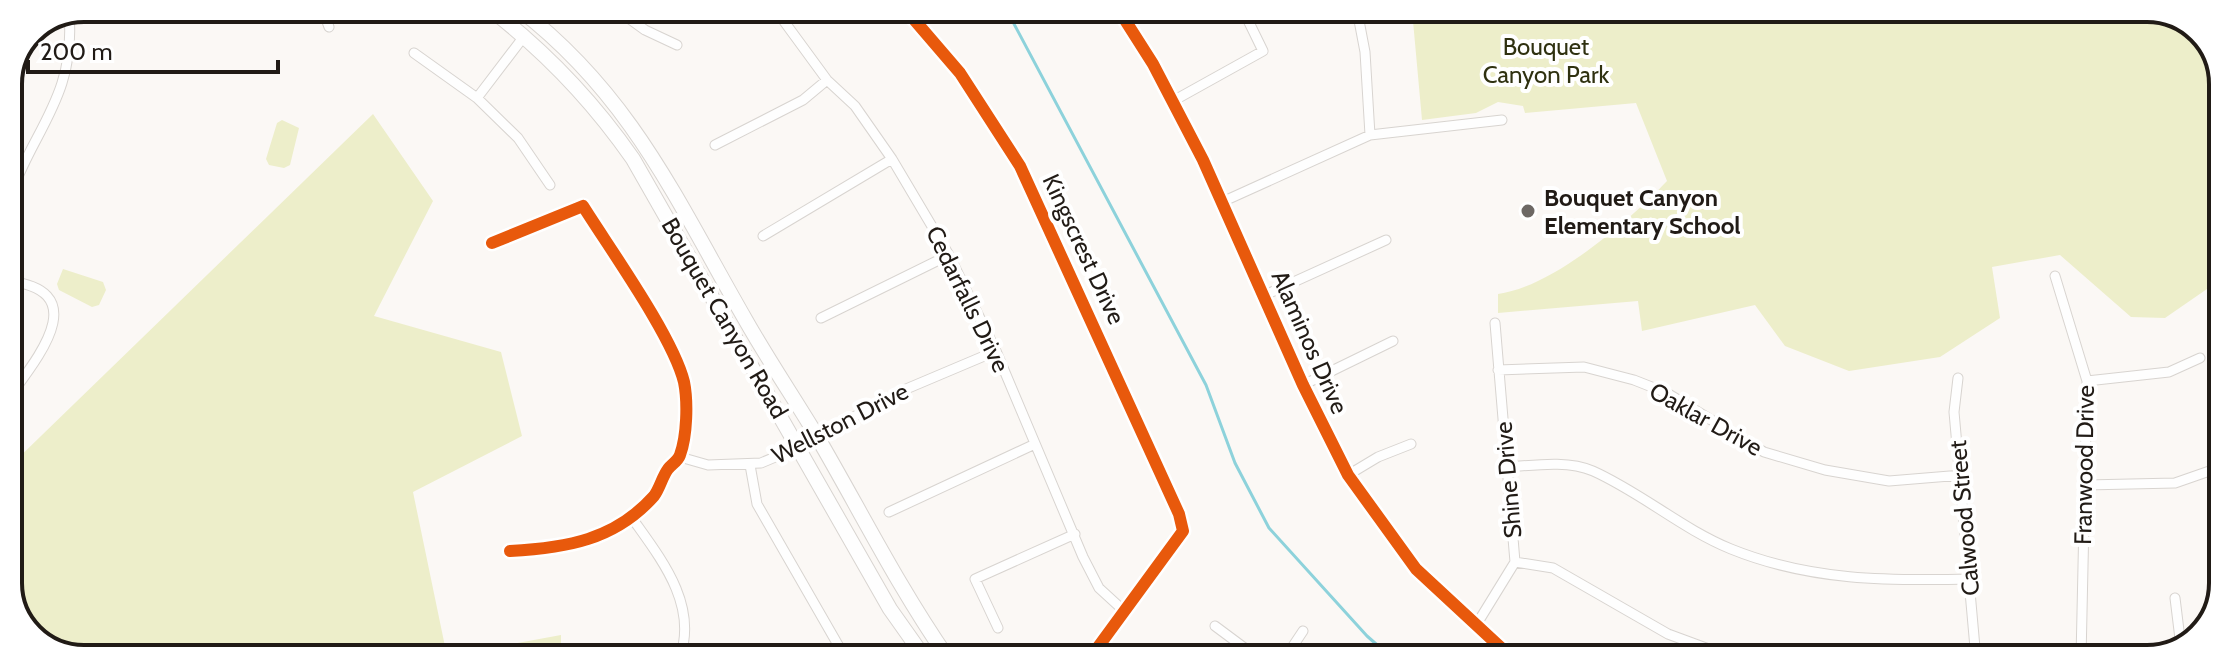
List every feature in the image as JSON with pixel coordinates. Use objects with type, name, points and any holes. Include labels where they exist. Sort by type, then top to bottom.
[{"type":"main road","name":"Bouquet Canyon Road","points":[[508,22],[525,35],[602,114],[633,159],[890,609],[916,645]]},
{"type":"main road","name":"Bouquet Canyon Road","points":[[537,22],[600,84],[640,137],[697,228],[744,318],[816,436],[906,598],[939,645]]},
{"type":"main road","points":[[525,35],[537,22]]},
{"type":"street","points":[[327,22],[329,27]]},
{"type":"street","points":[[634,22],[677,45]]},
{"type":"street","name":"Cedarfalls Drive","points":[[785,22],[827,80],[855,106],[892,159],[949,255],[996,351],[1099,588],[1123,610]]},
{"type":"street","name":"Kingscrest Drive","points":[[916,22],[960,73],[1020,166],[1108,354],[1183,531],[1123,610]]},
{"type":"street","name":"Alaminos Drive","points":[[1126,22],[1173,101],[1265,295],[1303,385],[1348,475],[1416,569],[1496,645]]},
{"type":"street","points":[[1173,101],[1263,51],[1249,22]]},
{"type":"street","points":[[1359,22],[1365,52],[1370,135]]},
{"type":"street","points":[[22,173],[62,92],[72,41],[70,24]]},
{"type":"street","points":[[477,98],[525,35]]},
{"type":"street","points":[[414,53],[477,98],[518,138],[550,185]]},
{"type":"street","points":[[715,145],[803,100],[827,80]]},
{"type":"street","points":[[1222,202],[1370,135],[1502,120]]},
{"type":"street","points":[[763,236],[892,159]]},
{"type":"street","points":[[492,243],[583,206],[663,336],[683,382],[685,421],[680,457],[668,470],[656,493],[632,518],[604,535],[573,544],[510,551]]},
{"type":"street","points":[[1265,295],[1386,240]]},
{"type":"street","points":[[821,318],[949,255]]},
{"type":"street","name":"Franwood Drive","points":[[2055,276],[2087,381],[2081,645]]},
{"type":"street","points":[[22,282],[40,290],[50,303],[54,328],[41,355],[22,380]]},
{"type":"street","name":"Shine Drive","points":[[1475,627],[1515,562],[1495,323]]},
{"type":"street","points":[[1303,385],[1393,341]]},
{"type":"street","name":"Wellston Drive","points":[[680,457],[708,465],[750,465],[799,447],[899,392],[996,351]]},
{"type":"street","points":[[2087,381],[2169,372],[2200,358]]},
{"type":"street","name":"Oaklar Drive","points":[[1498,370],[1584,367],[1634,380],[1667,393],[1764,452],[1825,470],[1889,481],[1962,475]]},
{"type":"street","name":"Calwood Street","points":[[1958,378],[1954,412],[1975,645]]},
{"type":"street","points":[[889,512],[1035,444]]},
{"type":"street","points":[[1348,475],[1378,457],[1411,444]]},
{"type":"street","points":[[1509,467],[1554,464],[1592,470],[1691,531],[1776,564],[1871,581],[1971,579]]},
{"type":"street","points":[[750,465],[757,504],[838,645]]},
{"type":"street","points":[[2086,485],[2175,483],[2209,471]]},
{"type":"street","points":[[632,518],[668,569],[682,603],[687,636],[684,645]]},
{"type":"street","points":[[998,628],[975,579],[1075,534]]},
{"type":"street","points":[[1515,562],[1553,568],[1668,634],[1698,645]]},
{"type":"street","points":[[2175,598],[2180,636]]},
{"type":"street","points":[[1099,645],[1123,610]]},
{"type":"street","points":[[1215,626],[1241,645]]},
{"type":"street","points":[[1294,645],[1303,631]]},
{"type":"green space","name":"Bouquet Canyon Park","points":[[1413,22],[2163,24],[2191,40],[2207,68],[2209,289],[2165,318],[2131,317],[2060,255],[1992,267],[2000,318],[1940,357],[1849,371],[1785,346],[1755,305],[1642,331],[1638,301],[1498,313],[1498,294],[1542,279],[1589,250],[1667,181],[1636,103],[1525,113],[1523,106],[1498,102],[1476,113],[1422,120]]},
{"type":"green space","points":[[373,114],[433,201],[374,316],[501,352],[522,436],[413,492],[445,645],[84,645],[60,640],[35,621],[23,595],[22,454]]},
{"type":"green space","points":[[282,120],[299,128],[290,165],[284,168],[269,165],[266,159],[277,123]]},
{"type":"green space","points":[[63,269],[103,282],[106,290],[99,305],[92,307],[59,290],[57,284]]},
{"type":"green space","points":[[561,635],[561,645],[507,645]]},
{"type":"waterway","points":[[1013,22],[1206,385],[1235,463],[1269,528],[1377,645]]},
{"type":"cycle path","points":[[916,22],[960,73],[1020,166],[1179,514],[1183,531],[1100,645]]},
{"type":"cycle path","points":[[1126,22],[1153,64],[1203,160],[1303,385],[1348,475],[1416,569],[1498,645]]},
{"type":"cycle path","points":[[492,243],[583,206],[640,293],[667,342],[678,363],[686,399],[680,455],[666,472],[654,496],[639,511],[623,523],[588,539],[510,551]]},
{"type":"place","name":"Bouquet Canyon Elementary School","points":[[1528,211]]}]
